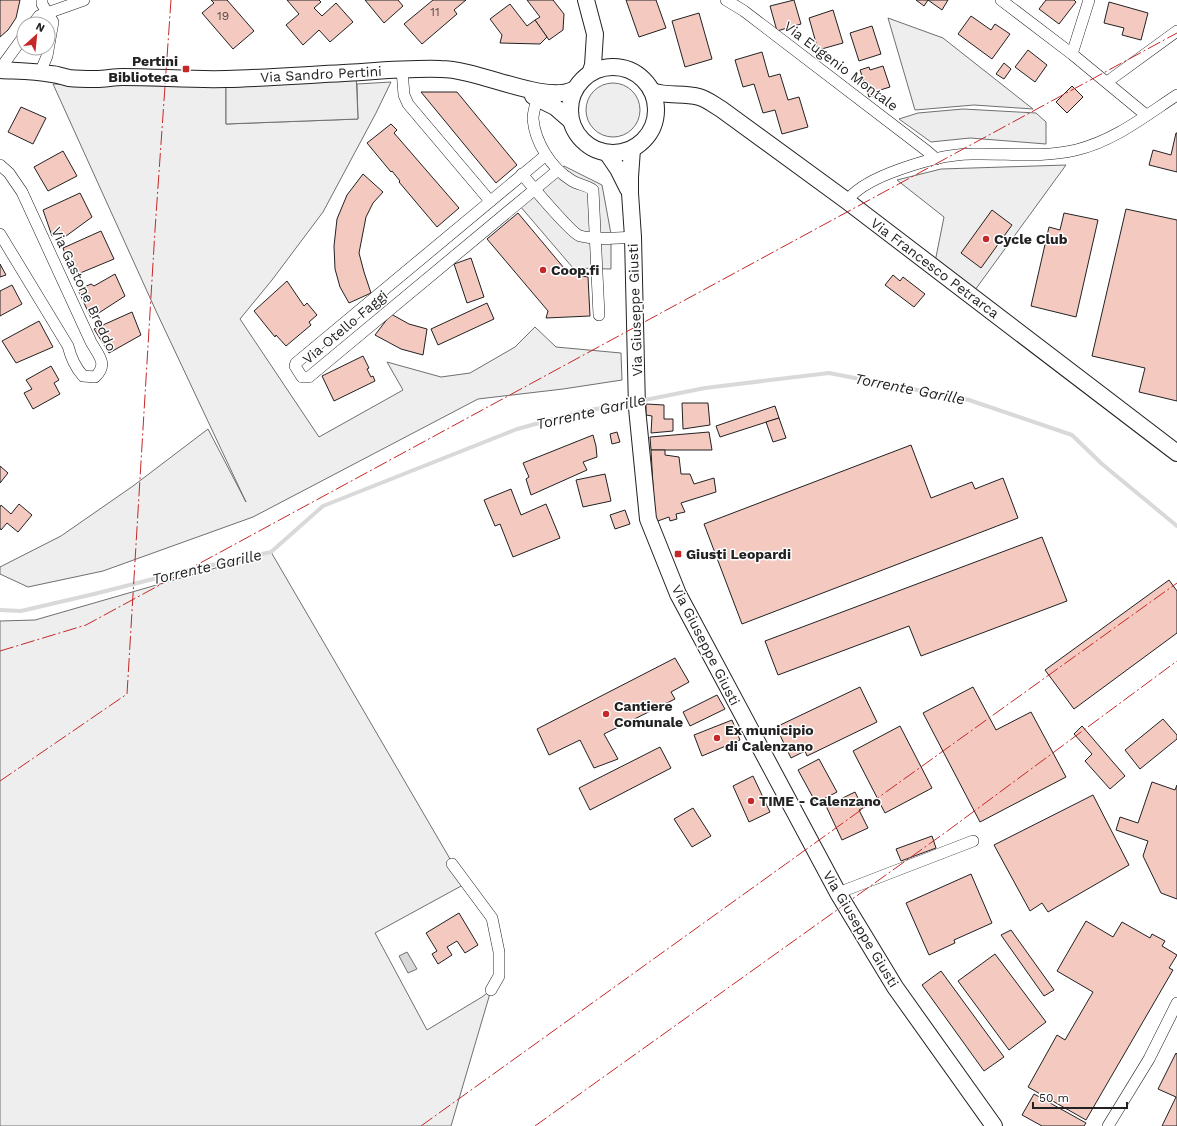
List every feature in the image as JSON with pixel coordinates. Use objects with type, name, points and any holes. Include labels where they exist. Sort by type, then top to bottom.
[{"type":"street","points":[[42,0],[42,4],[53,22],[47,56],[46,73]]},
{"type":"street","points":[[39,16],[84,0]]},
{"type":"street","points":[[586,0],[595,38],[593,65],[591,71]]},
{"type":"street","name":"Via Eugenio Montale","points":[[726,0],[750,16],[928,151],[936,159]]},
{"type":"street","points":[[1001,0],[1072,54],[1146,115]]},
{"type":"street","points":[[1072,54],[1089,0]]},
{"type":"street","points":[[1106,82],[1177,31]]},
{"type":"street","points":[[595,38],[611,60],[619,66],[638,74],[646,82],[652,91],[656,109],[655,121]]},
{"type":"street","points":[[0,69],[16,47]]},
{"type":"street","points":[[619,66],[600,68],[591,71],[581,79],[570,99],[570,120],[578,136],[590,147],[607,153],[620,153],[632,149],[642,142],[664,109],[687,96]]},
{"type":"street","name":"Via Sandro Pertini","points":[[0,69],[46,73],[68,70],[91,71],[123,77],[226,79],[442,69],[460,70],[550,94],[566,93],[574,90]]},
{"type":"street","points":[[402,70],[404,95],[408,104],[490,201]]},
{"type":"street","name":"Via Sandro Pertini","points":[[516,86],[555,107],[570,120]]},
{"type":"street","name":"Via Francesco Petrarca","points":[[652,91],[660,94],[698,96],[711,103],[846,201],[1177,453]]},
{"type":"street","points":[[846,201],[851,194],[879,178],[902,168],[936,159],[972,154],[1050,155],[1096,143],[1127,129],[1177,95]]},
{"type":"street","points":[[537,98],[533,118],[536,134],[546,155],[558,170],[572,181],[593,190],[599,315]]},
{"type":"street","name":"Via Giuseppe Giusti","points":[[632,149],[630,162],[630,193],[633,237],[637,408],[648,519],[678,594],[838,893],[895,987],[994,1126]]},
{"type":"street","name":"Via Giuseppe Giusti","points":[[607,153],[630,193]]},
{"type":"street","name":"Via Otello Faggi","points":[[546,155],[296,363],[295,366],[302,377],[309,377],[558,170]]},
{"type":"street","name":"Via Gastone Breddo","points":[[0,165],[9,174],[22,192],[91,342],[102,359],[100,373],[95,377],[83,376],[77,369],[70,358],[68,346],[0,234]]},
{"type":"street","points":[[522,174],[535,190],[578,235],[595,238],[633,237]]},
{"type":"street","points":[[459,228],[470,242]]},
{"type":"street","points":[[838,893],[974,841]]},
{"type":"street","points":[[452,864],[492,918],[499,952],[499,976],[491,990]]},
{"type":"street","points":[[1108,1126],[1149,1059],[1177,1003]]},
{"type":"shaded area","points":[[888,18],[943,38],[1033,109],[974,105],[915,110]]},
{"type":"shaded area","points":[[356,72],[358,119],[226,124],[226,79]]},
{"type":"shaded area","points":[[391,82],[323,212],[272,280],[240,319],[319,437],[403,390],[387,362],[441,377],[470,373],[515,347],[535,327],[556,347],[621,353],[622,380],[563,389],[478,399],[253,517],[103,571],[28,587],[0,574],[0,567],[61,536],[133,486],[208,429],[246,502],[156,311],[53,84],[226,87],[226,124],[358,119],[357,84]]},
{"type":"shaded area","points":[[608,83],[618,83],[628,87],[636,95],[640,105],[640,115],[636,125],[628,133],[618,137],[608,137],[598,133],[590,125],[586,115],[586,105],[590,95],[598,87]]},
{"type":"shaded area","points":[[963,109],[1036,113],[1046,122],[1046,144],[970,138],[931,142],[899,119],[918,113]]},
{"type":"shaded area","points":[[1066,165],[975,290],[935,262],[944,217],[897,180],[941,169]]},
{"type":"shaded area","points":[[564,166],[602,185],[611,234],[611,269],[573,268],[520,206]]},
{"type":"shaded area","points":[[271,552],[460,876],[463,885],[375,933],[427,1030],[491,990],[451,1126],[0,1126],[0,621],[35,620]]},
{"type":"shaded area","points":[[407,952],[417,969],[408,973],[399,956]]},
{"type":"building","points":[[0,0],[20,0],[16,18],[8,30],[0,37]]},
{"type":"building","points":[[211,0],[227,0],[254,31],[233,49],[202,13],[214,3]]},
{"type":"building","points":[[287,0],[319,0],[321,2],[314,8],[322,16],[336,3],[353,22],[330,42],[319,30],[303,45],[286,25],[299,14]]},
{"type":"building","points":[[365,0],[398,0],[403,6],[384,23]]},
{"type":"building","points":[[433,0],[466,0],[454,10],[457,14],[422,44],[404,24]]},
{"type":"building","points":[[527,0],[553,0],[564,14],[563,30],[549,40],[535,20],[540,17]]},
{"type":"building","points":[[626,0],[656,0],[666,28],[639,37]]},
{"type":"building","points":[[794,0],[801,24],[777,31],[770,6]]},
{"type":"building","points":[[916,0],[928,0],[924,6]]},
{"type":"building","points":[[928,0],[948,0],[942,10]]},
{"type":"building","points":[[1046,0],[1074,0],[1076,2],[1059,24],[1039,9]]},
{"type":"building","points":[[1109,2],[1148,13],[1141,40],[1122,35],[1124,28],[1104,23]]},
{"type":"building","points":[[510,4],[527,26],[535,20],[547,37],[540,44],[500,43],[502,35],[490,19]]},
{"type":"building","points":[[833,10],[843,43],[818,50],[809,18]]},
{"type":"building","points":[[699,13],[712,59],[685,67],[672,21]]},
{"type":"building","points":[[971,16],[991,30],[995,24],[1010,34],[992,59],[958,34]]},
{"type":"building","points":[[872,26],[881,54],[859,61],[850,33]]},
{"type":"building","points":[[1028,50],[1047,65],[1035,82],[1015,67]]},
{"type":"building","points":[[762,52],[769,77],[780,74],[788,100],[799,97],[808,127],[782,134],[775,110],[763,113],[754,84],[743,87],[735,60]]},
{"type":"building","points":[[1004,63],[1011,69],[1004,79],[996,74]]},
{"type":"building","points":[[883,66],[890,87],[877,91],[878,94],[869,97],[860,70],[869,67],[870,70]]},
{"type":"building","points":[[1072,86],[1083,97],[1067,113],[1056,102]]},
{"type":"building","points":[[421,92],[457,92],[517,165],[496,183]]},
{"type":"building","points":[[21,107],[46,118],[33,144],[8,132]]},
{"type":"building","points":[[391,124],[397,130],[394,133],[459,208],[437,227],[399,182],[400,181],[392,171],[391,172],[367,143]]},
{"type":"building","points":[[1176,133],[1177,172],[1149,165],[1153,150],[1171,155]]},
{"type":"building","points":[[63,151],[77,176],[48,191],[34,167]]},
{"type":"building","points":[[363,174],[383,192],[373,203],[366,217],[359,253],[371,293],[349,303],[340,287],[335,269],[334,246],[337,219],[347,195]]},
{"type":"building","points":[[80,193],[92,217],[62,239],[58,233],[52,236],[43,210]]},
{"type":"building","points":[[1126,209],[1177,220],[1177,401],[1139,392],[1145,368],[1092,356]]},
{"type":"building","name":"Cycle Club","points":[[992,210],[1012,225],[981,268],[961,253]]},
{"type":"building","points":[[518,213],[569,274],[588,277],[590,316],[546,318],[548,311],[487,239]]},
{"type":"building","points":[[1064,213],[1098,220],[1076,317],[1031,306],[1049,227],[1060,230]]},
{"type":"building","points":[[101,231],[114,259],[73,276],[63,248]]},
{"type":"building","points":[[471,258],[484,297],[467,303],[454,264]]},
{"type":"building","points":[[0,264],[6,275],[0,277]]},
{"type":"building","points":[[115,274],[125,296],[91,318],[78,290],[91,284],[94,286]]},
{"type":"building","points":[[893,275],[900,281],[903,277],[925,294],[914,307],[885,285]]},
{"type":"building","points":[[287,281],[304,306],[307,303],[317,315],[309,322],[311,325],[286,346],[276,335],[275,337],[254,311]]},
{"type":"building","points":[[12,285],[22,304],[0,316],[0,291]]},
{"type":"building","points":[[487,303],[494,319],[438,345],[431,329]]},
{"type":"building","points":[[132,312],[141,335],[109,353],[94,329]]},
{"type":"building","points":[[391,314],[409,324],[427,329],[423,355],[401,349],[375,335]]},
{"type":"building","points":[[39,321],[53,347],[16,363],[2,341]]},
{"type":"building","points":[[363,356],[369,368],[367,369],[375,381],[334,401],[322,376]]},
{"type":"building","points":[[51,366],[59,380],[54,383],[60,394],[33,409],[24,393],[32,389],[26,380]]},
{"type":"building","points":[[682,403],[708,403],[710,425],[683,429]]},
{"type":"building","points":[[646,404],[664,405],[664,419],[673,419],[673,431],[651,433],[652,416],[646,415]]},
{"type":"building","points":[[775,406],[779,418],[720,437],[716,426]]},
{"type":"building","points":[[779,418],[786,438],[773,442],[766,422]]},
{"type":"building","points":[[617,432],[620,442],[612,444],[610,434]]},
{"type":"building","points":[[709,432],[712,450],[651,450],[650,437]]},
{"type":"building","points":[[593,435],[597,457],[583,462],[587,470],[531,495],[526,479],[529,477],[523,463]]},
{"type":"building","points":[[911,445],[931,498],[972,482],[975,489],[1003,478],[1018,518],[742,624],[704,524]]},
{"type":"building","points":[[651,450],[665,450],[665,455],[679,457],[681,474],[690,474],[694,484],[714,478],[716,492],[681,503],[685,512],[676,514],[677,519],[670,521],[669,517],[655,522]]},
{"type":"building","points":[[0,466],[8,473],[0,483]]},
{"type":"building","points":[[605,474],[611,501],[583,507],[576,480]]},
{"type":"building","points":[[511,489],[521,515],[546,504],[560,538],[513,557],[500,524],[495,526],[484,500]]},
{"type":"building","points":[[19,504],[32,515],[18,532],[7,523],[1,530],[1,505],[11,514]]},
{"type":"building","points":[[625,510],[630,524],[615,529],[610,515]]},
{"type":"building","points":[[1042,537],[1067,601],[921,656],[909,626],[778,675],[765,641]]},
{"type":"building","points":[[1169,580],[1177,591],[1177,633],[1074,709],[1045,670]]},
{"type":"building","name":"Cantiere Comunale","points":[[675,658],[689,682],[671,692],[675,699],[604,734],[618,759],[594,768],[580,740],[549,755],[537,729]]},
{"type":"building","points":[[860,687],[877,722],[807,756],[805,751],[791,758],[776,727]]},
{"type":"building","points":[[973,687],[996,730],[1031,712],[1066,777],[980,822],[923,713]]},
{"type":"building","points":[[717,695],[725,709],[690,726],[683,712]]},
{"type":"building","points":[[1163,719],[1177,735],[1177,739],[1140,769],[1125,750]]},
{"type":"building","name":"Ex municipio di Calenzano","points":[[732,720],[740,740],[702,756],[694,735]]},
{"type":"building","points":[[900,726],[932,788],[885,813],[853,751]]},
{"type":"building","points":[[1082,726],[1125,776],[1110,789],[1085,761],[1092,754],[1074,734]]},
{"type":"building","name":"Cantiere Comunale","points":[[660,747],[671,768],[590,810],[579,788]]},
{"type":"building","points":[[819,759],[837,792],[816,803],[798,770]]},
{"type":"building","points":[[753,776],[770,812],[749,822],[733,786]]},
{"type":"building","points":[[1152,782],[1175,790],[1177,785],[1177,899],[1161,893],[1143,856],[1148,841],[1116,830],[1120,817],[1138,823]]},
{"type":"building","points":[[855,792],[863,808],[859,810],[868,828],[842,840],[826,806]]},
{"type":"building","points":[[1093,795],[1129,865],[1048,912],[1042,903],[1030,911],[994,845]]},
{"type":"building","points":[[693,808],[711,836],[692,847],[674,819]]},
{"type":"building","points":[[932,836],[936,848],[901,861],[896,849]]},
{"type":"building","points":[[971,874],[992,923],[954,940],[955,943],[929,955],[906,903]]},
{"type":"building","points":[[459,913],[478,945],[465,953],[457,941],[447,947],[452,955],[438,964],[432,954],[437,951],[426,933]]},
{"type":"building","points":[[1086,921],[1113,937],[1122,922],[1150,938],[1152,934],[1165,941],[1162,946],[1177,955],[1169,968],[1173,970],[1086,1120],[1028,1087],[1057,1035],[1065,1040],[1093,992],[1057,971]]},
{"type":"building","points":[[1011,930],[1054,990],[1044,996],[1001,935]]},
{"type":"building","points":[[995,954],[1046,1022],[1009,1050],[958,981]]},
{"type":"building","points":[[941,971],[1004,1057],[984,1071],[922,985]]},
{"type":"building","points":[[1176,1053],[1177,1126],[1162,1126],[1176,1097],[1158,1089]]},
{"type":"building","points":[[1034,1094],[1086,1123],[1084,1126],[1042,1126],[1022,1115]]},
{"type":"waterway","name":"Torrente Garille","points":[[640,401],[705,388],[829,373],[969,400],[1072,435],[1102,464],[1177,526]]},
{"type":"waterway","name":"Torrente Garille","points":[[0,610],[21,611],[185,571],[271,552],[323,506],[517,429],[580,412],[633,402]]},
{"type":"power","points":[[0,781],[127,694],[155,230],[171,0]]},
{"type":"power","points":[[0,651],[86,625],[1177,33]]},
{"type":"power","points":[[421,1126],[1177,583]]},
{"type":"power","points":[[535,1126],[946,832],[1177,661]]},
{"type":"place","name":"Pertini Biblioteca","points":[[186,69]]},
{"type":"place","name":"Cycle Club","points":[[986,239]]},
{"type":"place","name":"Coop.fi","points":[[543,270]]},
{"type":"place","name":"Giusti Leopardi","points":[[678,554]]},
{"type":"place","name":"Cantiere Comunale","points":[[606,714]]},
{"type":"place","name":"Ex municipio di Calenzano","points":[[717,738]]},
{"type":"place","name":"TIME - Calenzano","points":[[751,801]]}]
